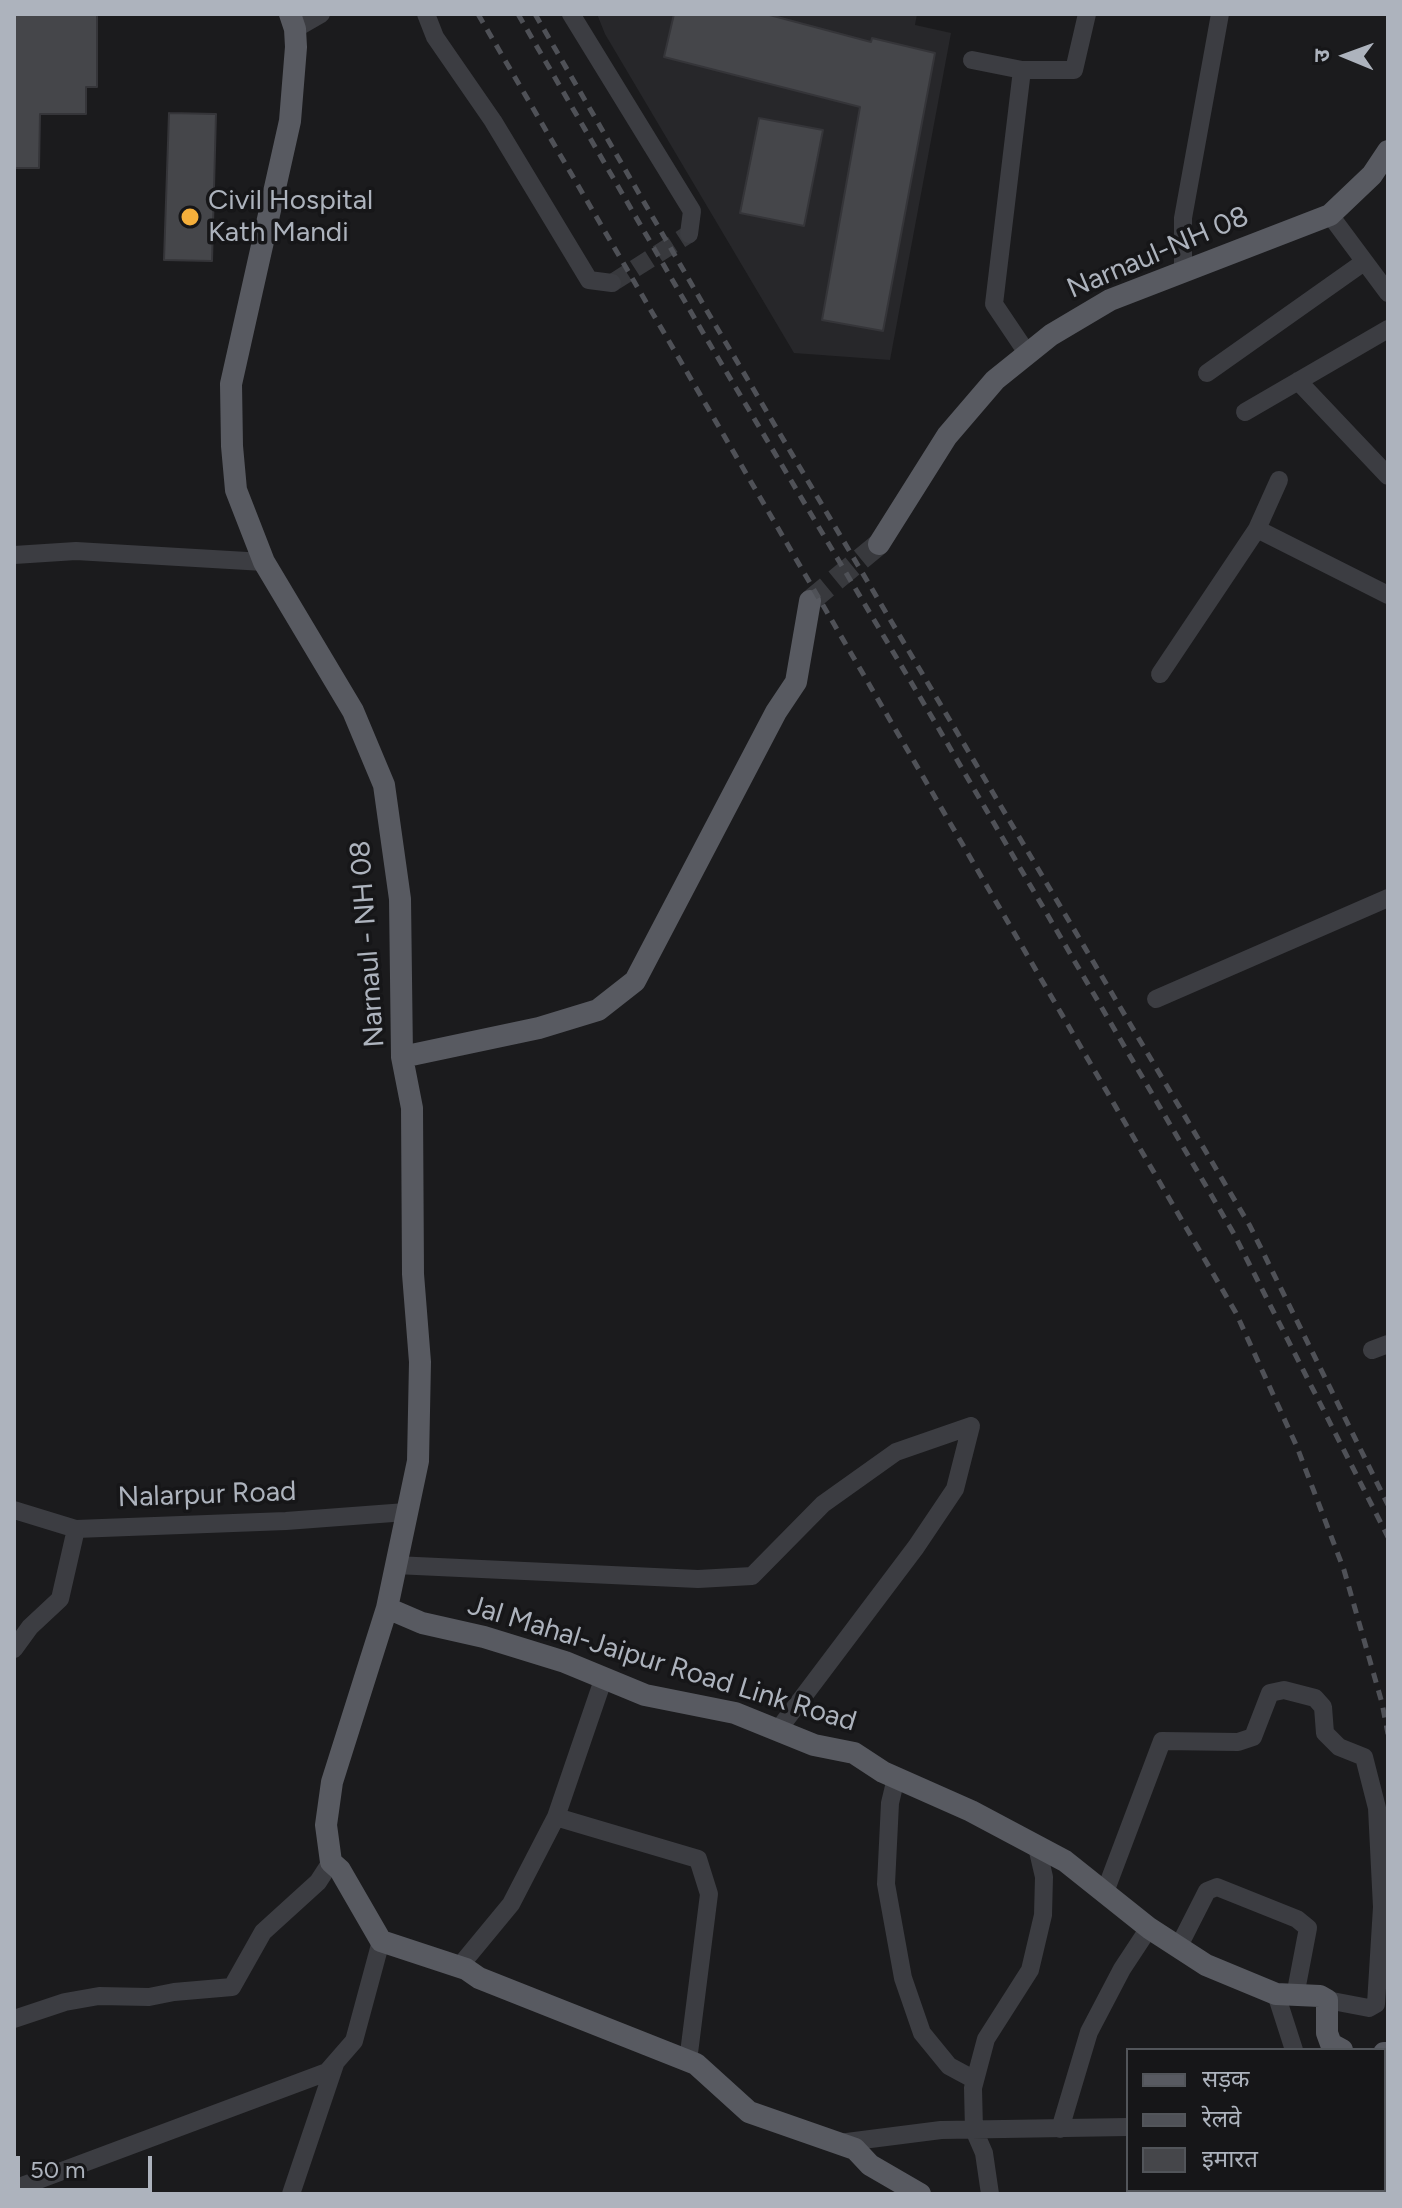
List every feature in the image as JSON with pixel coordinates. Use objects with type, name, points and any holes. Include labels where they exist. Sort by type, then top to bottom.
[{"type":"main road","name":"Narnaul - NH 08","points":[[292,21],[294,82],[290,121],[231,384],[236,490],[264,562],[353,711],[384,785],[400,899],[402,1057],[539,1028],[598,1010],[635,981],[776,712],[796,682],[810,601]]},
{"type":"main road","name":"Narnaul-NH 08","points":[[879,544],[947,436],[995,380],[1027,353],[1110,300],[1330,215],[1372,175],[1388,151]]},
{"type":"main road","points":[[402,1057],[412,1108],[413,1274],[420,1362],[418,1461],[387,1608],[332,1782],[326,1825],[331,1862],[340,1870],[381,1941],[459,1967],[479,1978],[696,2064],[749,2112],[855,2149],[870,2165],[920,2194]]},
{"type":"main road","name":"Jal Mahal-Jaipur Road Link Road","points":[[387,1608],[422,1623],[484,1637],[565,1662],[645,1695],[735,1713],[814,1745],[854,1753],[896,1778],[971,1811],[1065,1861],[1149,1928],[1206,1965],[1286,1995],[1320,1996],[1327,2000]]},
{"type":"main road","points":[[1327,2000],[1327,2033],[1331,2044],[1338,2048]]},
{"type":"street","points":[[292,21],[321,14]]},
{"type":"street","points":[[426,14],[435,37],[493,121],[589,280],[612,283]]},
{"type":"street","points":[[571,14],[692,211],[689,234]]},
{"type":"street","points":[[972,60],[1022,70],[1074,70],[1087,14]]},
{"type":"street","points":[[1183,272],[1183,218],[1220,14]]},
{"type":"street","points":[[1022,70],[994,304],[1027,353]]},
{"type":"street","points":[[1330,215],[1388,293]]},
{"type":"street","points":[[1207,373],[1364,262]]},
{"type":"street","points":[[1245,412],[1388,329]]},
{"type":"street","points":[[1298,381],[1388,476]]},
{"type":"street","points":[[1160,674],[1257,529],[1279,480]]},
{"type":"street","points":[[1257,529],[1388,595]]},
{"type":"street","points":[[14,555],[76,551],[264,562]]},
{"type":"street","points":[[1156,999],[1388,898]]},
{"type":"street","points":[[395,1565],[698,1579],[752,1576],[823,1504],[896,1452],[971,1426],[955,1489],[916,1547],[778,1730]]},
{"type":"street","name":"Nalarpur Road","points":[[14,1510],[76,1529],[286,1521],[406,1512]]},
{"type":"street","points":[[14,1649],[30,1627],[60,1599],[76,1529]]},
{"type":"street","points":[[459,1967],[511,1904],[556,1817],[604,1677]]},
{"type":"street","points":[[1105,1892],[1162,1741],[1238,1742],[1253,1737],[1270,1693],[1284,1690],[1315,1698],[1323,1707],[1325,1733],[1339,1747],[1364,1757],[1377,1808],[1382,1907],[1376,2004],[1369,2008],[1327,2000]]},
{"type":"street","points":[[896,1778],[890,1803],[886,1884],[903,1978],[922,2033],[949,2066],[975,2080]]},
{"type":"street","points":[[556,1817],[698,1859],[709,1894],[688,2061]]},
{"type":"street","points":[[990,2194],[984,2153],[974,2130],[973,2088],[986,2039],[1030,1970],[1043,1915],[1044,1877],[1037,1847]]},
{"type":"street","points":[[14,2019],[65,2002],[99,1996],[149,1997],[232,1987],[263,1932],[318,1882],[331,1862]]},
{"type":"street","points":[[1178,1948],[1207,1891],[1217,1887],[1297,1919],[1308,1928],[1286,1995],[1294,2048]]},
{"type":"street","points":[[1060,2129],[1089,2032],[1122,1969],[1149,1928]]},
{"type":"street","points":[[14,2189],[327,2072],[354,2041],[381,1941]]},
{"type":"street","points":[[291,2194],[336,2062]]},
{"type":"street","points":[[839,2143],[941,2130],[1126,2127]]},
{"type":"shaded area","points":[[597,14],[917,14],[915,25],[951,33],[890,360],[794,353],[605,34]]},
{"type":"building","points":[[14,14],[97,14],[97,87],[86,87],[86,114],[40,114],[39,168],[14,168]]},
{"type":"building","points":[[674,14],[766,14],[871,42],[872,38],[935,53],[883,331],[822,320],[860,107],[664,57]]},
{"type":"building","points":[[169,113],[216,114],[212,261],[164,260]]},
{"type":"building","points":[[759,118],[823,130],[804,226],[740,213]]},
{"type":"tunnel","points":[[612,283],[689,234]]},
{"type":"tunnel","points":[[810,601],[879,544]]},
{"type":"railway","points":[[478,14],[1236,1313],[1297,1447],[1344,1570],[1388,1734]]},
{"type":"railway","points":[[518,14],[1234,1234],[1388,1537]]},
{"type":"railway","points":[[535,14],[710,316],[1250,1226],[1388,1505]]},
{"type":"place","name":"Civil Hospital Kath Mandi","points":[[190,217]]}]
